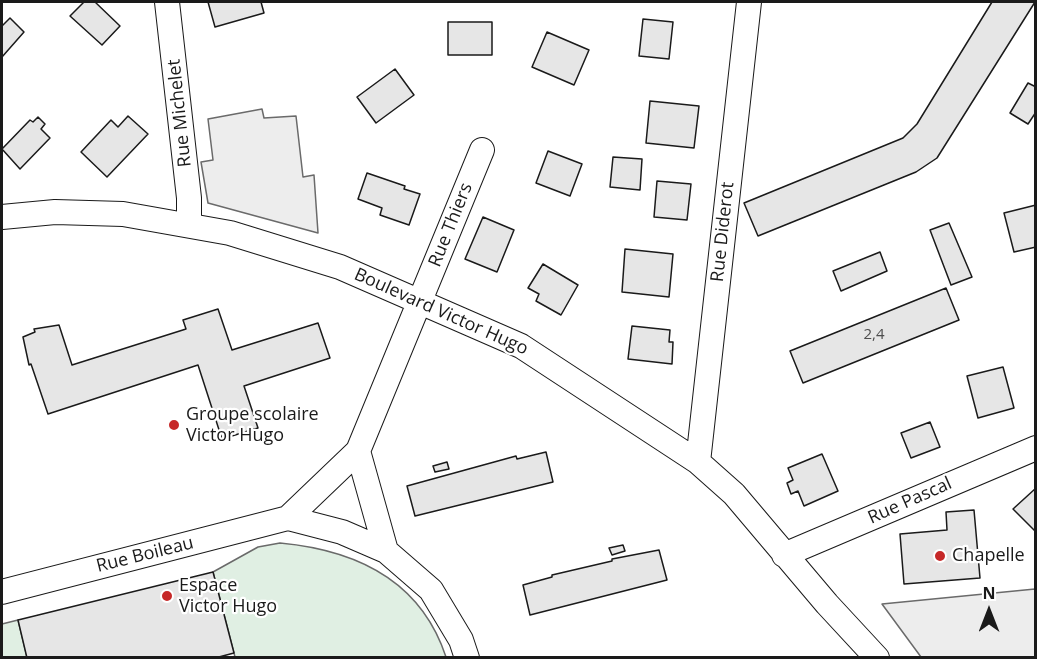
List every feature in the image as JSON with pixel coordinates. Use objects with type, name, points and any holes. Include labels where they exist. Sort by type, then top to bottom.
[{"type":"street","name":"Rue Michelet","points":[[167,2],[189,198],[189,224]]},
{"type":"street","name":"Rue Diderot","points":[[698,462],[749,2]]},
{"type":"street","name":"Rue Thiers","points":[[421,300],[482,150]]},
{"type":"street","name":"Boulevard Victor Hugo","points":[[2,217],[55,212],[123,214],[189,224],[298,252],[421,300],[521,346],[698,462],[734,494],[784,555],[877,657]]},
{"type":"street","name":"Rue Boileau","points":[[288,519],[358,451],[421,300]]},
{"type":"street","name":"Rue Pascal","points":[[784,555],[983,468],[1035,448]]},
{"type":"street","points":[[358,451],[386,551]]},
{"type":"street","name":"Rue Boileau","points":[[2,592],[288,519],[342,532],[386,551],[431,590],[461,640],[467,657]]},
{"type":"green space","points":[[280,543],[334,553],[382,574],[403,589],[420,608],[435,631],[446,657],[235,657],[213,572],[258,547]]},
{"type":"green space","points":[[18,620],[27,657],[2,657],[2,624]]},
{"type":"shaded area","points":[[262,109],[264,118],[296,116],[303,177],[314,175],[318,233],[208,203],[201,162],[213,160],[208,119]]},
{"type":"shaded area","points":[[1035,589],[1035,657],[921,657],[882,604]]},
{"type":"building","points":[[84,2],[95,2],[120,26],[102,45],[70,16]]},
{"type":"building","points":[[208,2],[261,2],[264,13],[215,27]]},
{"type":"building","points":[[992,2],[1035,2],[937,158],[916,172],[758,236],[744,203],[903,138],[917,124]]},
{"type":"building","points":[[10,18],[24,32],[2,57],[2,26]]},
{"type":"building","points":[[643,19],[673,22],[669,59],[639,56]]},
{"type":"building","points":[[448,22],[492,22],[492,55],[448,55]]},
{"type":"building","points":[[547,32],[589,50],[574,85],[532,67]]},
{"type":"building","points":[[395,69],[414,95],[376,123],[357,97]]},
{"type":"building","points":[[1028,83],[1036,87],[1036,112],[1028,124],[1010,113]]},
{"type":"building","points":[[650,101],[699,106],[694,148],[646,143]]},
{"type":"building","points":[[128,116],[148,134],[107,177],[81,152],[111,120],[118,127]]},
{"type":"building","points":[[38,117],[45,124],[41,129],[50,138],[20,169],[2,149],[30,120],[33,122]]},
{"type":"building","points":[[548,151],[582,164],[570,196],[536,183]]},
{"type":"building","points":[[613,157],[642,159],[640,190],[610,187]]},
{"type":"building","points":[[367,173],[405,186],[404,189],[420,194],[409,225],[380,215],[382,208],[358,199]]},
{"type":"building","points":[[657,181],[691,184],[687,220],[654,217]]},
{"type":"building","points":[[1036,205],[1036,247],[1014,252],[1004,213]]},
{"type":"building","points":[[483,217],[514,230],[497,272],[465,259]]},
{"type":"building","points":[[949,223],[972,277],[951,285],[930,230]]},
{"type":"building","points":[[625,249],[673,254],[669,297],[622,292]]},
{"type":"building","points":[[880,252],[887,271],[841,291],[833,271]]},
{"type":"building","points":[[543,264],[578,285],[561,315],[536,301],[539,294],[528,288]]},
{"type":"building","points":[[946,288],[959,320],[803,383],[790,351]]},
{"type":"building","points":[[218,309],[232,350],[318,323],[330,358],[244,386],[258,428],[222,439],[198,365],[48,414],[31,364],[29,365],[23,337],[35,332],[34,329],[59,325],[72,365],[186,329],[183,320]]},
{"type":"building","points":[[632,326],[670,330],[669,342],[673,342],[672,364],[628,359]]},
{"type":"building","points":[[1003,367],[1014,408],[978,418],[967,376]]},
{"type":"building","points":[[930,422],[940,447],[911,458],[901,433]]},
{"type":"building","points":[[546,452],[553,482],[415,516],[407,486],[516,456],[517,459]]},
{"type":"building","points":[[822,454],[838,491],[804,506],[798,491],[791,494],[787,483],[793,480],[788,468]]},
{"type":"building","points":[[447,462],[449,469],[435,472],[433,466]]},
{"type":"building","points":[[1036,488],[1036,532],[1013,509]]},
{"type":"building","name":"Chapelle","points":[[974,510],[980,578],[904,584],[900,534],[947,530],[946,512]]},
{"type":"building","points":[[623,545],[625,551],[612,555],[609,548]]},
{"type":"building","points":[[659,550],[667,580],[530,615],[523,585],[552,577],[552,575],[612,561],[612,559]]},
{"type":"building","name":"Espace Victor Hugo","points":[[213,572],[234,653],[215,658],[27,658],[18,620]]},
{"type":"place","name":"Groupe scolaire Victor Hugo","points":[[174,425]]},
{"type":"place","name":"Chapelle","points":[[940,556]]},
{"type":"place","name":"Espace Victor Hugo","points":[[167,596]]}]
